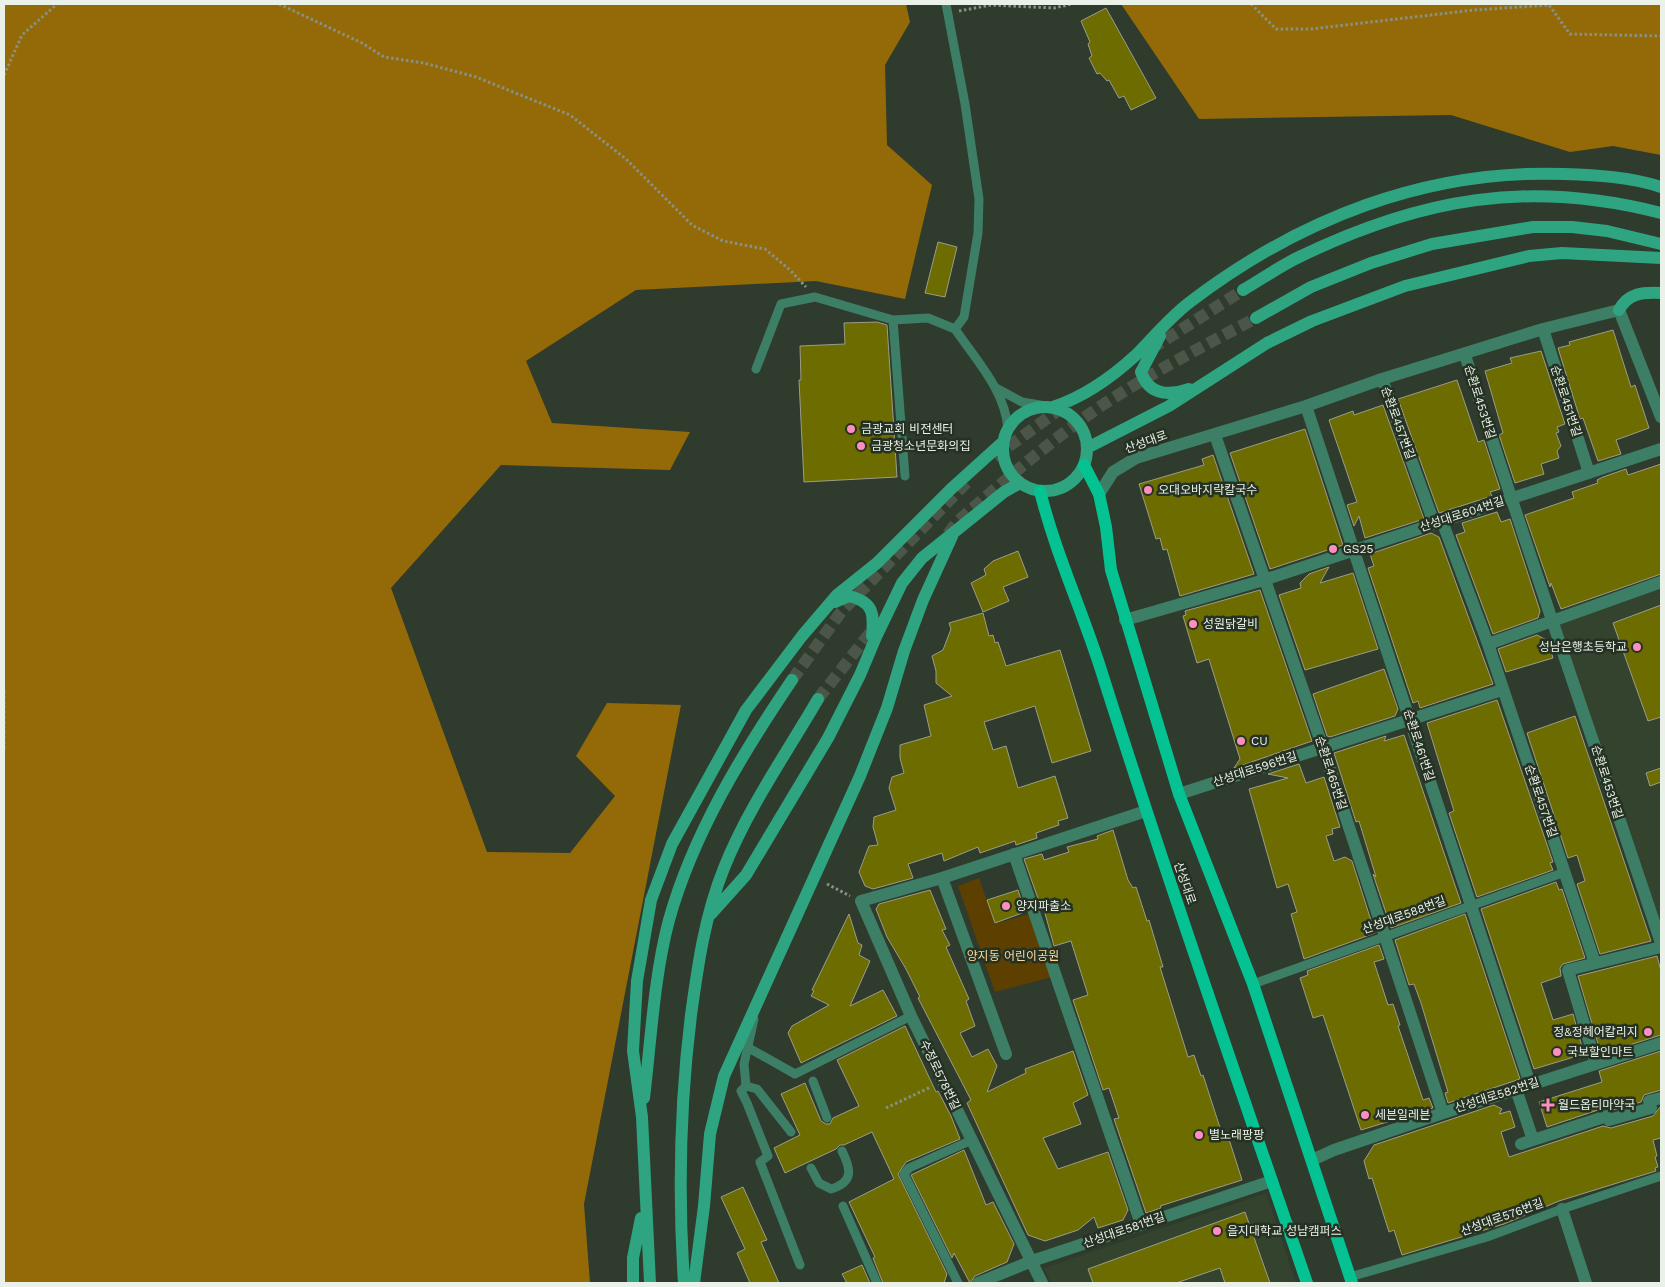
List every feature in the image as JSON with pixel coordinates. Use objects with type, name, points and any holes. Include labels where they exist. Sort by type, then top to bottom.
[{"type":"main road","points":[[1050,407],[1067,412],[1078,421],[1085,434],[1088,448],[1084,465],[1077,477],[1067,485],[1054,491],[1040,491],[1020,483],[1006,465],[1003,454],[1003,442],[1014,419],[1024,412],[1075,400],[1106,379],[1136,355],[1171,317],[1217,282],[1270,249],[1339,215],[1406,191],[1475,176],[1533,173],[1592,174],[1650,183],[1661,187]]},
{"type":"main road","points":[[1243,290],[1298,257],[1364,230],[1415,211],[1462,201],[1512,195],[1568,197],[1635,206],[1661,213]]},
{"type":"main road","points":[[1256,318],[1311,287],[1371,263],[1432,244],[1534,228],[1572,227],[1607,231],[1661,244]]},
{"type":"main road","points":[[1088,448],[1169,406],[1196,386],[1267,343],[1312,321],[1405,286],[1529,256],[1562,253],[1661,258]]},
{"type":"main road","points":[[1619,310],[1624,301],[1632,295],[1648,292],[1661,293]]},
{"type":"main road","points":[[1171,317],[1141,372],[1145,383],[1165,393],[1180,392],[1196,386]]},
{"type":"main road","points":[[650,1283],[642,1118],[633,1051],[639,972],[654,890],[672,844],[746,710],[802,636],[837,595],[877,563],[951,489],[1003,442]]},
{"type":"main road","name":"산성대로","points":[[1084,465],[1099,494],[1106,527],[1111,570],[1178,794],[1253,984],[1351,1280]]},
{"type":"main road","points":[[707,918],[746,875],[786,812],[828,738],[860,675],[902,583],[922,558],[1004,492],[1020,483]]},
{"type":"main road","name":"산성대로","points":[[1040,491],[1054,540],[1087,626],[1146,810],[1306,1283]]},
{"type":"main road","points":[[694,1283],[704,1206],[708,1143],[724,1076],[860,776],[887,708],[904,651],[923,600],[954,532]]},
{"type":"main road","points":[[827,606],[849,596],[866,602],[871,609],[874,620],[872,646]]},
{"type":"main road","points":[[642,1118],[656,994],[669,921],[692,853],[753,738],[792,680]]},
{"type":"main road","points":[[684,1283],[680,1217],[681,1127],[694,992],[707,918],[724,868],[747,819],[818,699]]},
{"type":"main road","points":[[633,1283],[633,1258],[645,1196]]},
{"type":"street","name":"산성대로","points":[[1099,494],[1113,472],[1136,458],[1215,435],[1382,379],[1465,355],[1543,329],[1619,310]]},
{"type":"street","points":[[1619,310],[1661,417]]},
{"type":"street","name":"순환로451번길","points":[[1543,329],[1589,473]]},
{"type":"street","name":"순환로453번길","points":[[1465,355],[1510,499],[1554,620],[1661,945]]},
{"type":"street","name":"순환로457번길","points":[[1382,379],[1488,644],[1595,963]]},
{"type":"street","name":"순환로461번길","points":[[1306,406],[1530,1084]]},
{"type":"street","name":"순환로465번길","points":[[1215,435],[1323,748],[1444,1113]]},
{"type":"street","name":"산성대로604번길","points":[[1125,620],[1264,580],[1661,450]]},
{"type":"street","points":[[1488,644],[1661,582]]},
{"type":"street","name":"산성대로596번길","points":[[1178,794],[1502,690]]},
{"type":"street","points":[[861,901],[942,878],[1146,810]]},
{"type":"street","points":[[1014,854],[1141,1224]]},
{"type":"street","points":[[942,878],[1006,1054]]},
{"type":"street","name":"수정로578번길","points":[[861,901],[911,1016],[1042,1283]]},
{"type":"street","points":[[1596,1064],[1568,970],[1661,945]]},
{"type":"street","name":"산성대로582번길","points":[[1312,1160],[1334,1150],[1530,1084],[1661,1043]]},
{"type":"street","points":[[1516,1089],[1527,1142],[1607,1116],[1609,1120],[1652,1108],[1649,1101],[1661,1098]]},
{"type":"street","name":"산성대로581번길","points":[[978,1283],[1032,1261],[1272,1181]]},
{"type":"street","points":[[1562,1208],[1586,1283]]},
{"type":"lane","points":[[946,4],[973,150],[979,199],[978,233],[964,317],[955,329]]},
{"type":"lane","points":[[756,369],[781,304],[815,297],[893,320],[928,318],[955,329],[996,388],[1007,416],[1008,429]]},
{"type":"lane","points":[[893,320],[905,476]]},
{"type":"lane","points":[[996,388],[1022,402],[1050,407]]},
{"type":"lane","name":"산성대로588번길","points":[[1253,984],[1384,935],[1565,872]]},
{"type":"lane","points":[[746,1086],[744,1064],[760,999]]},
{"type":"lane","points":[[747,1047],[795,1074],[911,1016]]},
{"type":"lane","points":[[812,1081],[827,1118]]},
{"type":"lane","points":[[746,1086],[756,1089],[791,1132]]},
{"type":"lane","points":[[746,1086],[741,1091],[742,1096],[747,1103],[768,1156],[760,1162],[800,1265]]},
{"type":"lane","points":[[958,1283],[904,1174],[909,1168],[972,1140]]},
{"type":"lane","points":[[810,1168],[819,1183],[831,1189],[842,1186],[849,1176],[849,1164],[842,1151]]},
{"type":"lane","name":"산성대로576번길","points":[[1351,1280],[1487,1237],[1562,1208],[1661,1176]]},
{"type":"lane","points":[[843,1206],[877,1283]]},
{"type":"path","points":[[4,75],[22,35],[57,4]]},
{"type":"path","points":[[279,4],[362,43],[384,58],[424,63],[476,76],[570,116],[626,159],[692,225],[723,241],[765,249],[790,270],[815,297]]},
{"type":"path","points":[[949,13],[991,5],[1054,8],[1072,4]]},
{"type":"path","points":[[1250,4],[1276,29],[1311,29],[1474,10],[1549,5],[1570,34],[1661,36]]},
{"type":"path","points":[[4,692],[4,751]]},
{"type":"path","points":[[824,883],[861,901]]},
{"type":"path","points":[[886,1108],[943,1082]]},
{"type":"shaded area","points":[[4,4],[906,4],[910,22],[885,65],[887,145],[932,185],[905,299],[816,281],[636,290],[526,361],[552,423],[690,432],[670,470],[501,465],[391,588],[487,852],[570,853],[615,796],[576,756],[607,703],[681,705],[584,1204],[590,1283],[4,1283]]},
{"type":"shaded area","points":[[1121,4],[1661,4],[1661,155],[1613,146],[1570,152],[1451,115],[1199,119]]},
{"type":"shaded area","points":[[1661,582],[1661,947],[1554,620]]},
{"type":"shaded area","name":"을지대학교 성남캠퍼스","points":[[1266,1193],[1296,1283],[1051,1283],[1044,1268]]},
{"type":"green space","name":"양지동 어린이공원","points":[[979,878],[995,924],[1029,914],[1052,977],[995,992],[958,886]]},
{"type":"building","points":[[1106,8],[1156,98],[1131,110],[1124,96],[1119,98],[1109,80],[1107,81],[1100,73],[1097,74],[1089,58],[1092,56],[1088,44],[1090,42],[1081,21]]},
{"type":"building","points":[[938,242],[957,247],[945,297],[925,293]]},
{"type":"building","points":[[877,322],[887,325],[897,477],[804,482],[799,380],[801,380],[800,346],[845,344],[844,323]]},
{"type":"building","points":[[1613,330],[1631,387],[1635,385],[1649,428],[1616,440],[1621,454],[1598,461],[1583,418],[1580,419],[1558,348],[1570,345],[1569,342]]},
{"type":"building","points":[[1541,351],[1565,424],[1557,427],[1559,432],[1556,433],[1561,446],[1557,451],[1559,458],[1541,464],[1544,474],[1515,483],[1499,435],[1503,433],[1485,371],[1512,363],[1510,358]]},
{"type":"building","points":[[1457,380],[1478,442],[1484,440],[1500,489],[1490,492],[1492,496],[1439,513],[1398,399]]},
{"type":"building","points":[[1383,405],[1424,519],[1365,538],[1359,516],[1354,526],[1347,505],[1357,502],[1329,420],[1353,411],[1354,415]]},
{"type":"building","points":[[1305,429],[1343,545],[1270,569],[1230,453]]},
{"type":"building","points":[[1213,455],[1254,574],[1180,596],[1167,549],[1163,550],[1160,538],[1156,539],[1139,484],[1204,465],[1202,459]]},
{"type":"building","points":[[1661,464],[1661,574],[1561,609],[1551,583],[1550,587],[1525,515],[1574,498],[1572,492],[1598,483],[1597,480],[1603,477],[1626,469],[1628,475]]},
{"type":"building","points":[[1497,512],[1501,522],[1510,519],[1540,611],[1538,618],[1493,634],[1456,535],[1465,532],[1462,523]]},
{"type":"building","points":[[1431,533],[1439,537],[1493,684],[1420,708],[1418,701],[1413,703],[1368,568],[1374,566],[1370,554]]},
{"type":"building","points":[[1018,551],[1028,577],[1003,587],[1009,601],[983,612],[971,583],[986,575],[984,569],[993,561]]},
{"type":"building","points":[[1329,567],[1320,583],[1353,573],[1378,649],[1305,670],[1279,595],[1301,588],[1300,583],[1309,574]]},
{"type":"building","points":[[1260,590],[1312,741],[1234,768],[1240,759],[1209,659],[1197,663],[1183,616],[1186,615],[1185,611]]},
{"type":"building","name":"성남은행초등학교","points":[[1661,605],[1661,717],[1648,721],[1613,623]]},
{"type":"building","points":[[983,613],[989,636],[993,635],[995,643],[998,642],[1006,666],[1060,650],[1091,751],[1052,763],[1035,706],[984,722],[993,750],[1006,746],[1018,788],[1055,776],[1068,818],[1058,821],[1059,825],[1036,833],[1037,838],[1016,845],[1015,841],[980,853],[978,847],[944,861],[942,853],[908,864],[913,878],[873,889],[865,886],[859,872],[869,846],[878,845],[873,827],[874,817],[896,810],[889,788],[892,777],[904,773],[900,758],[900,745],[931,736],[924,705],[952,696],[936,683],[936,671],[932,656],[943,650],[951,629],[949,623]]},
{"type":"building","points":[[1537,635],[1548,641],[1553,658],[1506,672],[1498,649]]},
{"type":"building","points":[[1384,669],[1398,709],[1395,716],[1330,737],[1327,736],[1313,694]]},
{"type":"building","points":[[1497,700],[1553,862],[1550,863],[1553,870],[1477,897],[1449,813],[1454,811],[1427,723]]},
{"type":"building","points":[[1575,716],[1651,941],[1600,954],[1577,884],[1585,881],[1577,855],[1568,858],[1527,733]]},
{"type":"building","points":[[1404,735],[1461,903],[1391,928],[1373,874],[1376,877],[1359,821],[1356,822],[1334,753],[1386,736],[1384,741]]},
{"type":"building","points":[[1299,764],[1306,783],[1324,777],[1340,827],[1332,829],[1333,834],[1326,836],[1334,861],[1345,857],[1352,861],[1375,933],[1304,959],[1291,914],[1297,912],[1288,884],[1277,888],[1249,789],[1288,778],[1268,774]]},
{"type":"building","points":[[1661,768],[1661,782],[1650,786],[1646,773]]},
{"type":"building","points":[[1113,830],[1128,880],[1133,888],[1136,887],[1147,921],[1149,920],[1163,967],[1160,967],[1188,1057],[1194,1055],[1201,1076],[1203,1075],[1223,1137],[1228,1136],[1242,1180],[1160,1206],[1161,1208],[1146,1213],[1114,1119],[1119,1118],[1109,1088],[1103,1090],[1073,1000],[1088,995],[1071,941],[1054,946],[1043,906],[1041,907],[1024,859],[1042,854],[1044,860],[1069,852],[1067,847],[1098,839],[1097,836]]},
{"type":"building","points":[[1556,882],[1559,890],[1562,889],[1585,958],[1563,964],[1560,968],[1561,976],[1541,983],[1553,1020],[1573,1014],[1584,1054],[1534,1069],[1481,909]]},
{"type":"building","points":[[930,890],[946,929],[942,930],[950,945],[946,947],[969,999],[966,1001],[975,1026],[960,1033],[972,1057],[988,1049],[997,1066],[987,1092],[1026,1073],[1025,1069],[1073,1051],[1088,1095],[1073,1103],[1081,1124],[1043,1138],[1058,1169],[1108,1152],[1128,1210],[1123,1220],[1098,1228],[1094,1217],[1078,1230],[1045,1241],[1028,1235],[967,1103],[971,1100],[918,998],[920,997],[906,969],[887,937],[876,909],[879,904]]},
{"type":"building","name":"양지파출소","points":[[1018,890],[1025,912],[995,923],[987,900]]},
{"type":"building","points":[[849,914],[858,943],[862,945],[859,955],[870,961],[850,1006],[883,990],[897,1016],[801,1063],[788,1033],[792,1026],[829,1005],[811,996],[814,991],[812,990]]},
{"type":"building","points":[[1465,914],[1520,1079],[1448,1103],[1445,1093],[1448,1092],[1421,1003],[1414,984],[1409,985],[1395,940]]},
{"type":"building","points":[[1379,945],[1384,959],[1374,962],[1388,1005],[1393,1004],[1400,1025],[1398,1026],[1423,1100],[1429,1098],[1433,1108],[1361,1130],[1323,1015],[1313,1018],[1300,978],[1308,975],[1307,971]]},
{"type":"building","points":[[1657,956],[1661,971],[1661,1035],[1601,1054],[1578,976]]},
{"type":"building","points":[[905,1026],[936,1092],[938,1091],[951,1116],[960,1139],[906,1162],[898,1174],[947,1274],[944,1283],[883,1283],[873,1258],[875,1257],[849,1202],[894,1179],[872,1132],[844,1145],[840,1145],[836,1149],[785,1173],[774,1148],[800,1135],[781,1094],[805,1083],[821,1121],[830,1124],[833,1118],[859,1106],[837,1060]]},
{"type":"building","points":[[1661,1051],[1661,1090],[1644,1095],[1641,1102],[1613,1110],[1604,1108],[1547,1127],[1539,1102],[1602,1082],[1599,1071]]},
{"type":"building","points":[[1494,1105],[1502,1109],[1499,1114],[1510,1111],[1515,1127],[1501,1132],[1509,1157],[1603,1126],[1611,1128],[1653,1116],[1661,1106],[1661,1138],[1653,1140],[1658,1167],[1655,1168],[1656,1171],[1559,1201],[1504,1224],[1402,1255],[1394,1230],[1389,1232],[1372,1178],[1369,1179],[1364,1161],[1374,1145]]},
{"type":"building","points":[[964,1150],[986,1205],[993,1202],[1014,1244],[1007,1262],[975,1276],[970,1283],[954,1253],[952,1258],[911,1175]]},
{"type":"building","points":[[743,1187],[767,1240],[761,1242],[779,1283],[750,1283],[737,1253],[745,1249],[721,1197]]},
{"type":"building","points":[[1245,1212],[1270,1283],[1225,1283],[1220,1268],[1176,1283],[1093,1283],[1088,1269]]},
{"type":"building","points":[[862,1265],[870,1283],[847,1283],[842,1274]]},
{"type":"tunnel","points":[[1151,349],[1243,290]]},
{"type":"tunnel","points":[[948,534],[957,522],[992,491],[1085,417],[1160,370],[1256,318]]},
{"type":"tunnel","points":[[994,457],[1067,404]]},
{"type":"tunnel","points":[[792,680],[841,612],[970,479]]},
{"type":"tunnel","points":[[818,699],[877,624]]},
{"type":"place","name":"금광교회 비전센터","points":[[851,429]]},
{"type":"place","name":"금광청소년문화의집","points":[[861,446]]},
{"type":"place","name":"오대오바지락칼국수","points":[[1148,490]]},
{"type":"place","name":"GS25","points":[[1333,549]]},
{"type":"place","name":"성원닭갈비","points":[[1193,624]]},
{"type":"place","name":"성남은행초등학교","points":[[1637,647]]},
{"type":"place","name":"CU","points":[[1241,741]]},
{"type":"place","name":"양지파출소","points":[[1006,906]]},
{"type":"place","name":"정&정헤어칼리지","points":[[1648,1032]]},
{"type":"place","name":"국보할인마트","points":[[1557,1052]]},
{"type":"place","name":"월드옵티마약국","points":[[1548,1105]]},
{"type":"place","name":"세븐일레븐","points":[[1365,1115]]},
{"type":"place","name":"별노래팡팡","points":[[1199,1135]]},
{"type":"place","name":"을지대학교 성남캠퍼스","points":[[1217,1231]]}]
